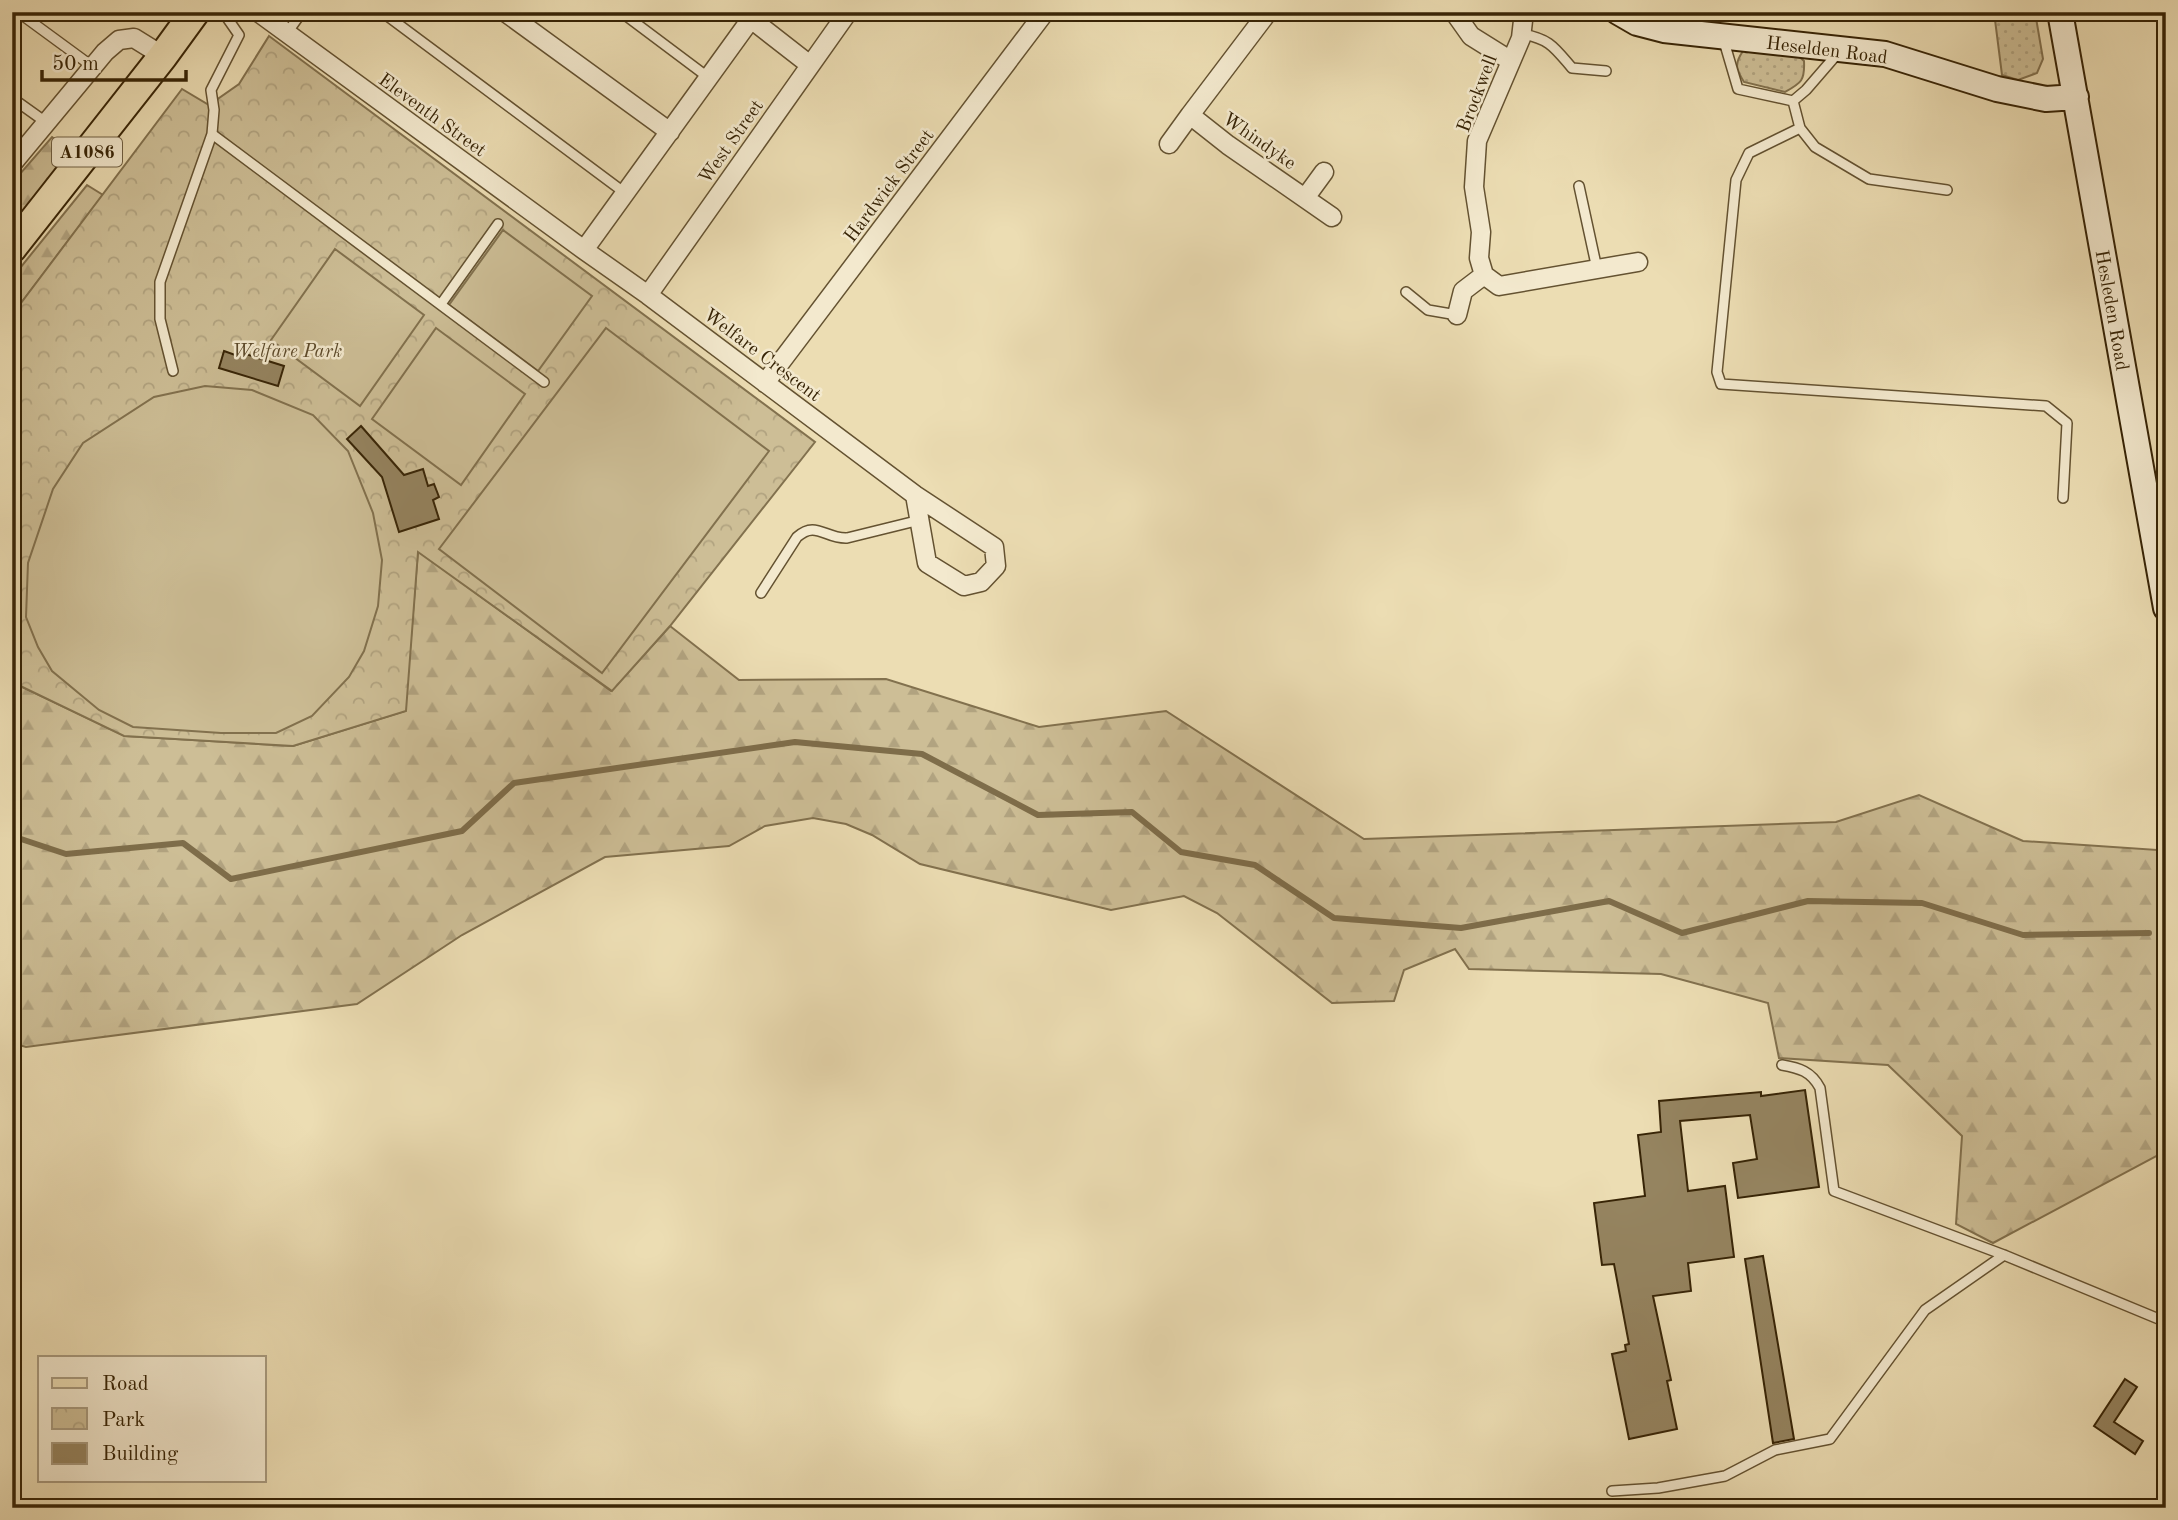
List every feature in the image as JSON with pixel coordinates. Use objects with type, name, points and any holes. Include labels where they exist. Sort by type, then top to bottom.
[{"type":"main road","name":"A1086","points":[[12,248],[163,57],[195,12]]},
{"type":"main road","name":"Heselden Road","points":[[1618,12],[1637,23],[1664,30],[1885,54],[1997,89],[2046,99],[2076,97]]},
{"type":"main road","name":"Hesleden Road","points":[[2060,12],[2166,608]]},
{"type":"street","name":"Eleventh Street","points":[[258,12],[584,250]]},
{"type":"street","points":[[505,12],[670,132]]},
{"type":"street","name":"West Street","points":[[648,295],[848,12]]},
{"type":"street","name":"Hardwick Street","points":[[765,383],[1045,12]]},
{"type":"street","name":"Whindyke","points":[[1169,144],[1268,12]]},
{"type":"street","points":[[1454,12],[1471,36],[1511,61]]},
{"type":"street","name":"Brockwell","points":[[1484,275],[1479,258],[1480,232],[1474,187],[1478,141],[1522,34],[1524,12]]},
{"type":"street","points":[[584,250],[709,78],[750,15],[810,65]]},
{"type":"street","points":[[12,164],[105,52],[119,40],[134,38],[163,57]]},
{"type":"street","name":"Whindyke","points":[[1191,115],[1228,145],[1332,217]]},
{"type":"street","name":"Whindyke","points":[[1305,198],[1324,172]]},
{"type":"street","name":"Welfare Crescent","points":[[584,250],[915,495],[994,547],[996,566],[981,582],[964,586],[927,563],[915,495]]},
{"type":"street","points":[[1457,315],[1463,291],[1484,275],[1499,286],[1638,262]]},
{"type":"lane","points":[[18,12],[93,67]]},
{"type":"lane","points":[[173,371],[160,320],[160,282],[212,134],[214,110],[211,90],[239,35],[223,12]]},
{"type":"lane","points":[[287,33],[302,12]]},
{"type":"lane","points":[[382,12],[625,193]]},
{"type":"lane","points":[[621,12],[709,78]]},
{"type":"lane","points":[[1522,34],[1540,37],[1554,47],[1572,68],[1606,71]]},
{"type":"lane","points":[[1723,37],[1738,89],[1793,101]]},
{"type":"lane","points":[[1793,101],[1841,49]]},
{"type":"lane","points":[[12,98],[47,122]]},
{"type":"lane","points":[[1793,101],[1800,128],[1815,146],[1870,179],[1947,190]]},
{"type":"lane","points":[[1800,128],[1749,153],[1736,180],[1717,372],[1721,384],[2046,406],[2067,423],[2063,498]]},
{"type":"lane","points":[[212,134],[544,382]]},
{"type":"lane","points":[[1579,186],[1597,269]]},
{"type":"lane","points":[[441,303],[498,224]]},
{"type":"lane","points":[[1406,292],[1428,310],[1457,315]]},
{"type":"lane","points":[[761,593],[797,537],[805,530],[814,528],[838,539],[920,520]]},
{"type":"lane","points":[[1782,1065],[1803,1069],[1814,1077],[1820,1088],[1834,1191],[2004,1255],[2166,1322]]},
{"type":"lane","points":[[1612,1491],[1658,1488],[1725,1476],[1775,1450],[1830,1439],[1925,1310],[2004,1255]]},
{"type":"green space","points":[[1994,12],[2035,12],[2043,59],[2037,73],[2018,80],[2002,75]]},
{"type":"green space","name":"Welfare Park","points":[[269,36],[815,442],[670,626],[612,691],[418,552],[406,711],[293,746],[124,736],[12,682],[12,315],[182,89],[209,105],[239,84]]},
{"type":"green space","points":[[1752,49],[1795,53],[1804,61],[1801,81],[1785,92],[1744,82],[1737,63],[1743,51]]},
{"type":"green space","points":[[52,137],[70,151],[12,226],[12,183]]},
{"type":"green space","points":[[87,185],[103,195],[12,315],[12,278]]},
{"type":"green space","points":[[503,230],[592,296],[538,371],[449,305]]},
{"type":"green space","points":[[335,249],[424,315],[360,406],[271,340]]},
{"type":"green space","points":[[436,328],[525,394],[461,485],[372,419]]},
{"type":"green space","points":[[606,328],[769,451],[602,673],[439,549]]},
{"type":"green space","points":[[205,386],[252,390],[313,415],[348,451],[373,513],[382,560],[378,606],[364,651],[349,677],[312,716],[276,733],[221,733],[133,727],[99,710],[52,671],[38,647],[26,617],[28,563],[53,489],[83,443],[154,397]]},
{"type":"green space","points":[[418,551],[611,691],[670,626],[739,680],[886,679],[1039,727],[1166,711],[1364,839],[1836,822],[1919,795],[2023,841],[2157,850],[2161,708],[2166,706],[2166,1151],[1993,1243],[1956,1224],[1962,1136],[1888,1065],[1779,1058],[1768,1003],[1661,974],[1469,969],[1455,949],[1404,970],[1394,1001],[1332,1003],[1217,913],[1184,896],[1111,910],[920,864],[872,835],[846,824],[813,818],[765,826],[729,846],[605,857],[462,935],[357,1004],[26,1047],[12,1043],[12,682],[125,736],[293,746],[405,711]]},
{"type":"building","points":[[224,351],[235,355],[236,351],[284,366],[278,386],[219,368]]},
{"type":"building","points":[[361,426],[404,475],[423,469],[428,486],[434,484],[439,497],[433,500],[439,519],[399,532],[382,477],[347,439]]},
{"type":"building","points":[[1805,1090],[1819,1187],[1738,1198],[1733,1163],[1757,1159],[1750,1115],[1680,1121],[1688,1191],[1725,1186],[1734,1257],[1688,1263],[1691,1291],[1653,1296],[1671,1380],[1667,1381],[1677,1429],[1629,1439],[1612,1354],[1626,1351],[1625,1345],[1629,1344],[1614,1264],[1602,1265],[1594,1203],[1645,1196],[1638,1135],[1661,1132],[1659,1101],[1761,1092],[1761,1096]]},
{"type":"building","points":[[1763,1256],[1794,1439],[1773,1443],[1745,1259]]},
{"type":"building","points":[[2125,1379],[2137,1387],[2114,1422],[2143,1441],[2135,1454],[2094,1426]]},
{"type":"waterway","points":[[12,836],[66,854],[183,843],[231,879],[462,831],[514,783],[795,742],[922,754],[1038,815],[1132,812],[1181,852],[1255,865],[1334,918],[1461,928],[1609,901],[1682,933],[1808,901],[1922,903],[2023,935],[2149,933]]}]
